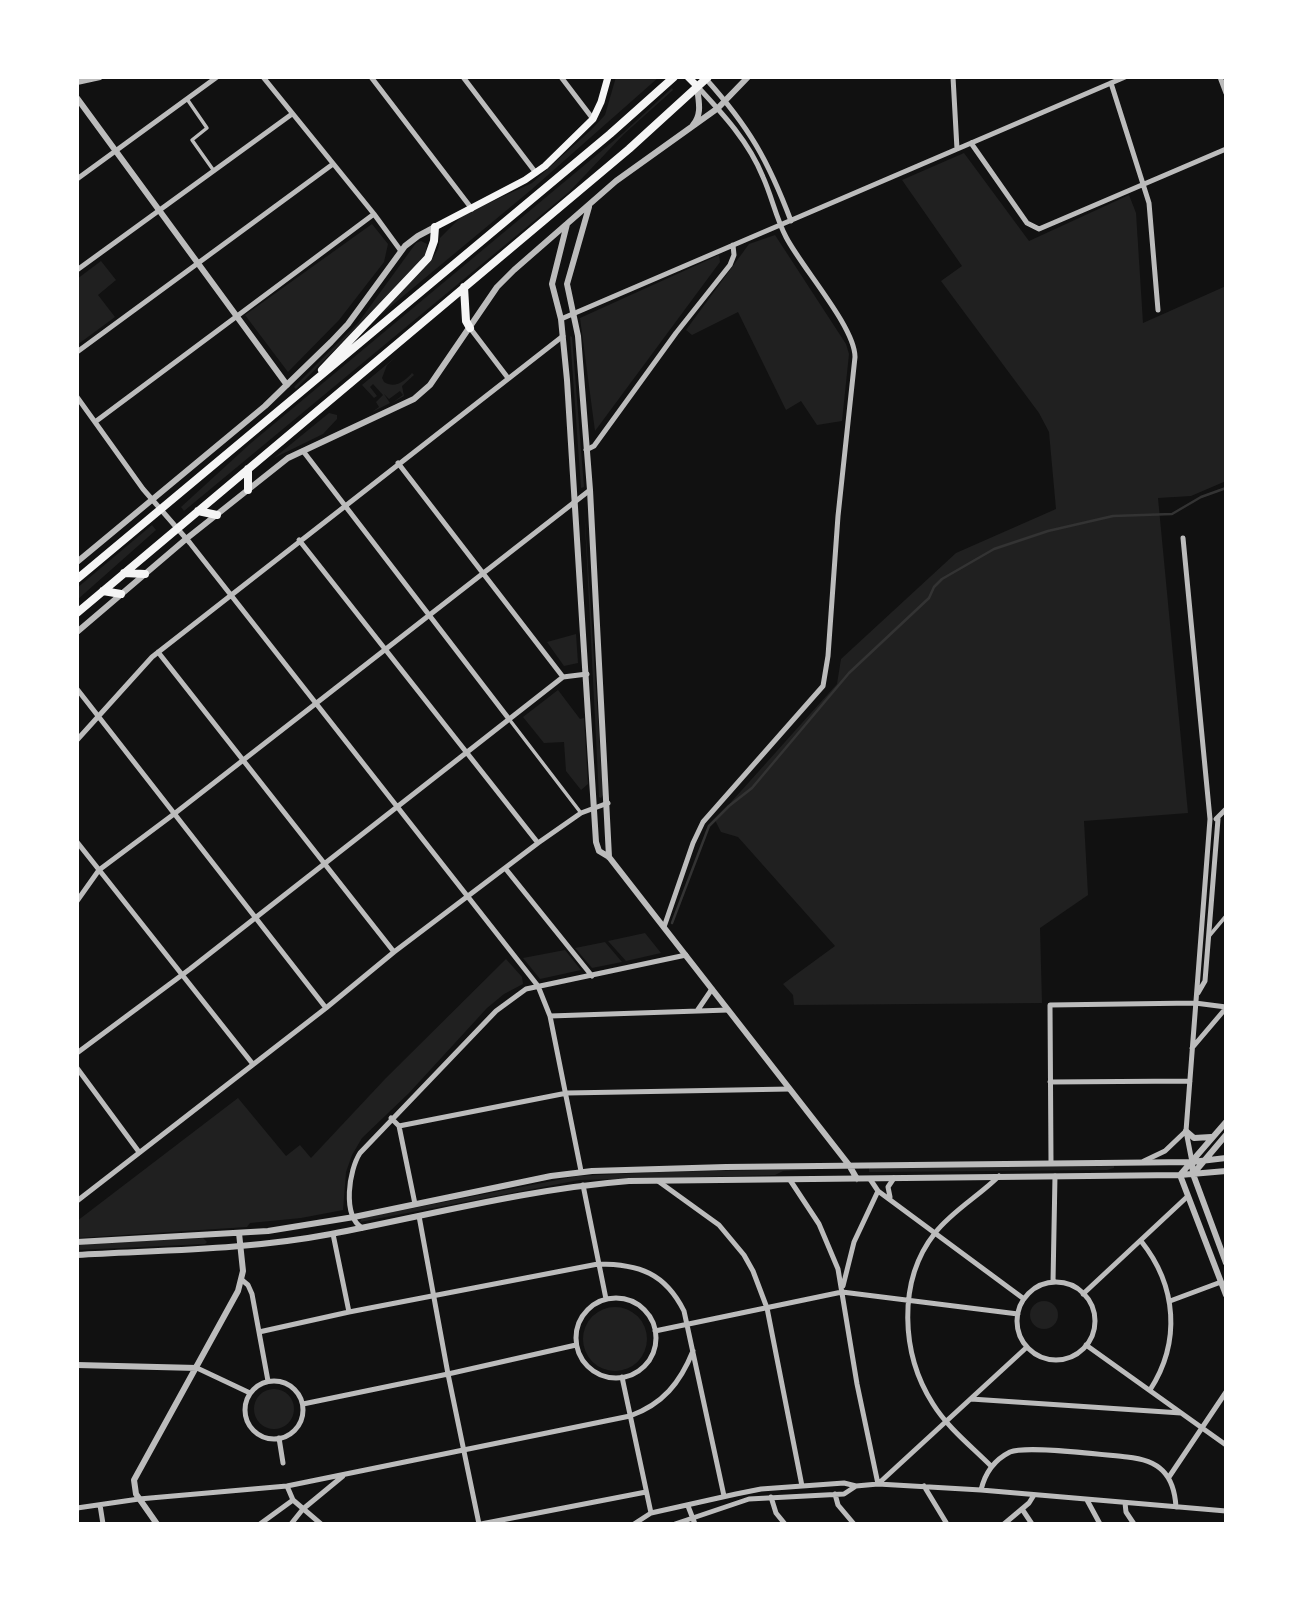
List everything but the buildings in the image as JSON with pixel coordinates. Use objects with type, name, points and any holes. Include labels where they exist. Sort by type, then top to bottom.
[{"type":"main road","points":[[305,389],[345,343],[428,258],[434,241],[435,227],[536,173],[593,119],[608,77]]},
{"type":"main road","points":[[77,579],[610,134],[674,77]]},
{"type":"main road","points":[[688,77],[697,86]]},
{"type":"main road","points":[[77,613],[629,149],[706,78]]},
{"type":"main road","points":[[464,287],[466,321],[470,328]]},
{"type":"main road","points":[[248,469],[248,490]]},
{"type":"main road","points":[[198,510],[217,515]]},
{"type":"main road","points":[[124,573],[145,574]]},
{"type":"main road","points":[[103,591],[121,594]]},
{"type":"street","points":[[77,82],[100,77]]},
{"type":"street","points":[[77,180],[217,77]]},
{"type":"street","points":[[263,77],[401,251]]},
{"type":"street","points":[[371,77],[472,209]]},
{"type":"street","points":[[463,77],[536,173]]},
{"type":"street","points":[[561,77],[593,119]]},
{"type":"street","points":[[77,632],[186,539],[288,458],[414,399],[430,385],[498,287],[625,175],[726,102],[748,77]]},
{"type":"street","points":[[953,77],[957,149]]},
{"type":"street","points":[[1104,77],[1112,81],[1150,213],[1158,310]]},
{"type":"street","points":[[561,319],[1125,77]]},
{"type":"street","points":[[1220,77],[1226,93]]},
{"type":"street","points":[[706,78],[746,127],[763,155],[791,221]]},
{"type":"street","points":[[664,927],[693,842],[703,822],[823,687],[855,348],[851,337],[786,238],[762,174],[742,138],[697,86]]},
{"type":"street","points":[[690,129],[699,115],[697,86]]},
{"type":"street","points":[[77,99],[286,385]]},
{"type":"street","points":[[187,99],[207,128],[192,140],[214,171]]},
{"type":"street","points":[[77,270],[292,114]]},
{"type":"street","points":[[971,144],[1027,223],[1034,228],[1043,228],[1226,149]]},
{"type":"street","points":[[77,352],[333,164]]},
{"type":"street","points":[[589,206],[568,280],[574,315],[590,490],[609,858]]},
{"type":"street","points":[[95,422],[374,214]]},
{"type":"street","points":[[567,224],[552,284],[563,336],[576,501],[596,842],[599,851],[609,858],[686,955],[849,1165],[856,1179]]},
{"type":"street","points":[[77,562],[286,385],[348,324],[411,240],[435,227]]},
{"type":"street","points":[[586,450],[594,446],[676,333],[730,265],[734,255],[733,245]]},
{"type":"street","points":[[470,328],[508,378]]},
{"type":"street","points":[[77,740],[158,652],[563,336]]},
{"type":"street","points":[[77,397],[152,499],[538,986],[550,1016],[581,1171]]},
{"type":"street","points":[[303,451],[581,813]]},
{"type":"street","points":[[398,463],[563,677]]},
{"type":"street","points":[[77,901],[99,870],[590,490]]},
{"type":"street","points":[[1183,538],[1210,819],[1186,1131],[1193,1174],[1226,1263]]},
{"type":"street","points":[[299,540],[538,843]]},
{"type":"street","points":[[158,652],[394,952]]},
{"type":"street","points":[[77,1053],[256,918],[563,677],[587,674]]},
{"type":"street","points":[[77,689],[326,1008]]},
{"type":"street","points":[[77,1201],[251,1063],[538,843],[581,813],[607,803]]},
{"type":"street","points":[[1196,999],[1205,981],[1218,819],[1226,809]]},
{"type":"street","points":[[1210,819],[1218,819]]},
{"type":"street","points":[[77,842],[251,1063]]},
{"type":"street","points":[[505,868],[592,976]]},
{"type":"street","points":[[1200,940],[1209,936],[1226,916]]},
{"type":"street","points":[[362,1228],[356,1224],[354,1217],[349,1182],[352,1167],[360,1153],[496,1011],[526,989],[686,955]]},
{"type":"street","points":[[697,1011],[712,989]]},
{"type":"street","points":[[1051,1162],[1050,1005],[1196,999],[1226,1007],[1192,1048]]},
{"type":"street","points":[[550,1016],[728,1010]]},
{"type":"street","points":[[77,1068],[139,1152]]},
{"type":"street","points":[[1050,1082],[1190,1081]]},
{"type":"street","points":[[399,1126],[567,1093],[790,1089]]},
{"type":"street","points":[[391,1118],[399,1126],[415,1204]]},
{"type":"street","points":[[1180,1175],[1226,1122]]},
{"type":"street","points":[[1186,1131],[1192,1138],[1213,1137]]},
{"type":"street","points":[[1142,1161],[1165,1151],[1186,1131]]},
{"type":"street","points":[[1193,1174],[1225,1136]]},
{"type":"street","points":[[1225,1136],[1226,1146]]},
{"type":"street","points":[[77,1242],[268,1231],[354,1217],[581,1171],[1192,1162],[1226,1158]]},
{"type":"street","points":[[77,1255],[241,1246],[333,1234],[583,1185],[658,1181],[1180,1175],[1226,1171]]},
{"type":"street","points":[[1054,1282],[1055,1175]]},
{"type":"street","points":[[1180,1175],[1226,1295]]},
{"type":"street","points":[[991,1466],[946,1422],[920,1380],[909,1338],[908,1300],[920,1258],[935,1232],[999,1177]]},
{"type":"street","points":[[892,1200],[888,1187],[894,1178]]},
{"type":"street","points":[[870,1179],[877,1191],[1024,1299]]},
{"type":"street","points":[[790,1180],[826,1239],[838,1269],[857,1384],[878,1484]]},
{"type":"street","points":[[658,1181],[700,1210],[732,1238],[753,1271],[767,1308],[802,1486]]},
{"type":"street","points":[[583,1185],[606,1298]]},
{"type":"street","points":[[842,1291],[854,1242],[877,1191]]},
{"type":"street","points":[[1083,1294],[1188,1196]]},
{"type":"street","points":[[419,1216],[448,1374],[480,1524],[646,1492]]},
{"type":"street","points":[[157,1524],[139,1499],[134,1488],[135,1477],[238,1292],[242,1280],[239,1233]]},
{"type":"street","points":[[333,1234],[349,1312]]},
{"type":"street","points":[[1141,1241],[1157,1265],[1171,1301],[1172,1326],[1168,1353],[1150,1390]]},
{"type":"street","points":[[259,1332],[598,1264],[634,1267],[660,1279],[679,1301],[688,1324],[724,1496]]},
{"type":"street","points":[[242,1280],[251,1291],[268,1381]]},
{"type":"street","points":[[1054,1282],[1068,1284],[1083,1294],[1092,1306],[1095,1320],[1093,1335],[1086,1345],[1073,1356],[1058,1360],[1043,1358],[1027,1347],[1018,1331],[1018,1314],[1024,1299],[1037,1287],[1054,1282]]},
{"type":"street","points":[[1171,1301],[1221,1282]]},
{"type":"street","points":[[655,1331],[842,1291],[1018,1314]]},
{"type":"street","points":[[606,1298],[623,1298],[639,1305],[648,1315],[655,1331],[654,1347],[649,1360],[637,1371],[622,1377],[604,1376],[591,1369],[581,1357],[576,1345],[580,1318],[591,1306],[606,1298]]},
{"type":"street","points":[[303,1404],[576,1345]]},
{"type":"street","points":[[1086,1345],[1226,1445]]},
{"type":"street","points":[[878,1484],[1027,1347]]},
{"type":"street","points":[[77,1508],[139,1499],[287,1486],[630,1416],[642,1412],[665,1397],[679,1379],[693,1351]]},
{"type":"street","points":[[77,1365],[197,1368],[250,1392]]},
{"type":"street","points":[[622,1377],[651,1513]]},
{"type":"street","points":[[268,1381],[280,1381],[290,1385],[297,1391],[303,1404],[303,1416],[298,1426],[288,1435],[279,1438],[262,1436],[250,1426],[245,1409],[250,1392],[268,1381]]},
{"type":"street","points":[[1169,1477],[1226,1392]]},
{"type":"street","points":[[971,1399],[1181,1413]]},
{"type":"street","points":[[279,1438],[283,1463]]},
{"type":"street","points":[[981,1490],[991,1466],[1002,1457],[1020,1449],[1142,1458],[1169,1477],[1174,1487],[1176,1507]]},
{"type":"street","points":[[291,1524],[303,1509],[345,1475]]},
{"type":"street","points":[[634,1524],[651,1513],[724,1496],[761,1489],[844,1483],[856,1486],[878,1484],[981,1490],[1226,1511]]},
{"type":"street","points":[[287,1486],[293,1500],[321,1524]]},
{"type":"street","points":[[676,1524],[693,1521],[743,1500],[844,1494],[856,1486]]},
{"type":"street","points":[[924,1486],[947,1524]]},
{"type":"street","points":[[835,1494],[838,1505],[854,1524]]},
{"type":"street","points":[[1004,1524],[1034,1494]]},
{"type":"street","points":[[771,1497],[776,1513],[785,1524]]},
{"type":"street","points":[[260,1524],[293,1500]]},
{"type":"street","points":[[1087,1500],[1100,1524]]},
{"type":"street","points":[[1125,1503],[1126,1512],[1133,1524]]},
{"type":"street","points":[[100,1505],[103,1524]]},
{"type":"street","points":[[688,1506],[693,1521]]},
{"type":"street","points":[[1022,1508],[1032,1524]]},
{"type":"shaded area","points":[[616,77],[659,77],[531,190],[372,322],[431,261],[438,249],[440,238],[463,215],[532,183],[591,130],[605,115]]},
{"type":"shaded area","points":[[672,88],[673,90],[624,134],[569,192],[184,511],[181,507],[251,443],[623,133]]},
{"type":"shaded area","points":[[964,153],[1029,241],[1129,195],[1136,213],[1143,323],[1226,286],[1226,481],[1191,496],[1158,498],[1188,813],[1084,821],[1088,895],[1040,928],[1042,1003],[794,1005],[793,995],[783,984],[835,946],[738,837],[721,832],[715,820],[837,684],[841,659],[956,553],[1056,509],[1049,432],[1039,413],[941,281],[962,266],[902,180]]},
{"type":"shaded area","points":[[372,224],[388,244],[384,262],[339,320],[288,372],[245,315]]},
{"type":"shaded area","points":[[775,235],[846,344],[849,354],[842,421],[817,425],[801,401],[786,410],[738,312],[692,335],[686,330],[749,244]]},
{"type":"shaded area","points":[[421,241],[427,244],[425,258],[296,389],[294,387],[358,323],[416,243]]},
{"type":"shaded area","points":[[719,255],[720,262],[595,431],[580,318]]},
{"type":"shaded area","points":[[101,261],[116,280],[98,295],[115,317],[77,345],[77,279]]},
{"type":"shaded area","points":[[570,336],[584,487],[581,488]]},
{"type":"shaded area","points":[[398,355],[387,365],[382,378],[384,382],[396,384],[412,373],[414,375],[402,386],[404,396],[392,403],[403,395],[400,391],[389,399],[384,394],[390,403],[372,412],[379,407],[376,402],[383,395],[373,384],[370,387],[377,396],[374,398],[362,385]]},
{"type":"shaded area","points":[[329,413],[337,415],[337,419],[323,434],[274,458]]},
{"type":"shaded area","points":[[584,505],[603,795],[601,798],[599,797]]},
{"type":"shaded area","points":[[152,525],[156,530],[77,600],[77,588]]},
{"type":"shaded area","points":[[576,634],[578,663],[564,666],[547,642]]},
{"type":"shaded area","points":[[558,690],[580,719],[584,718],[588,784],[581,790],[566,771],[564,742],[544,743],[523,717]]},
{"type":"shaded area","points":[[645,933],[661,953],[626,961],[608,941]]},
{"type":"shaded area","points":[[605,942],[622,962],[592,968],[575,948]]},
{"type":"shaded area","points":[[565,950],[581,970],[540,979],[523,958]]},
{"type":"shaded area","points":[[506,959],[522,977],[523,984],[504,994],[487,1008],[409,1093],[362,1138],[346,1172],[343,1210],[301,1218],[250,1223],[247,1227],[77,1238],[77,1221],[238,1098],[286,1156],[300,1145],[311,1158],[386,1078]]},
{"type":"shaded area","points":[[1114,1166],[1107,1170],[869,1172],[869,1168]]},
{"type":"shaded area","points":[[818,1169],[783,1171],[775,1175],[579,1180],[360,1222],[362,1218],[578,1176]]},
{"type":"shaded area","points":[[203,1238],[207,1242],[205,1244],[77,1250],[77,1246],[84,1244]]},
{"type":"shaded area","points":[[1044,1301],[1054,1305],[1058,1315],[1054,1325],[1044,1329],[1034,1325],[1030,1315],[1034,1305]]},
{"type":"shaded area","points":[[615,1307],[638,1316],[647,1339],[638,1362],[615,1371],[592,1362],[583,1339],[592,1316]]},
{"type":"shaded area","points":[[274,1389],[288,1395],[294,1409],[288,1423],[274,1429],[260,1423],[254,1409],[260,1395]]},
{"type":"waterway","points":[[672,923],[709,826],[752,788],[849,673],[929,598],[942,579],[994,549],[1048,531],[1113,516],[1172,514],[1201,497],[1226,488]]}]
